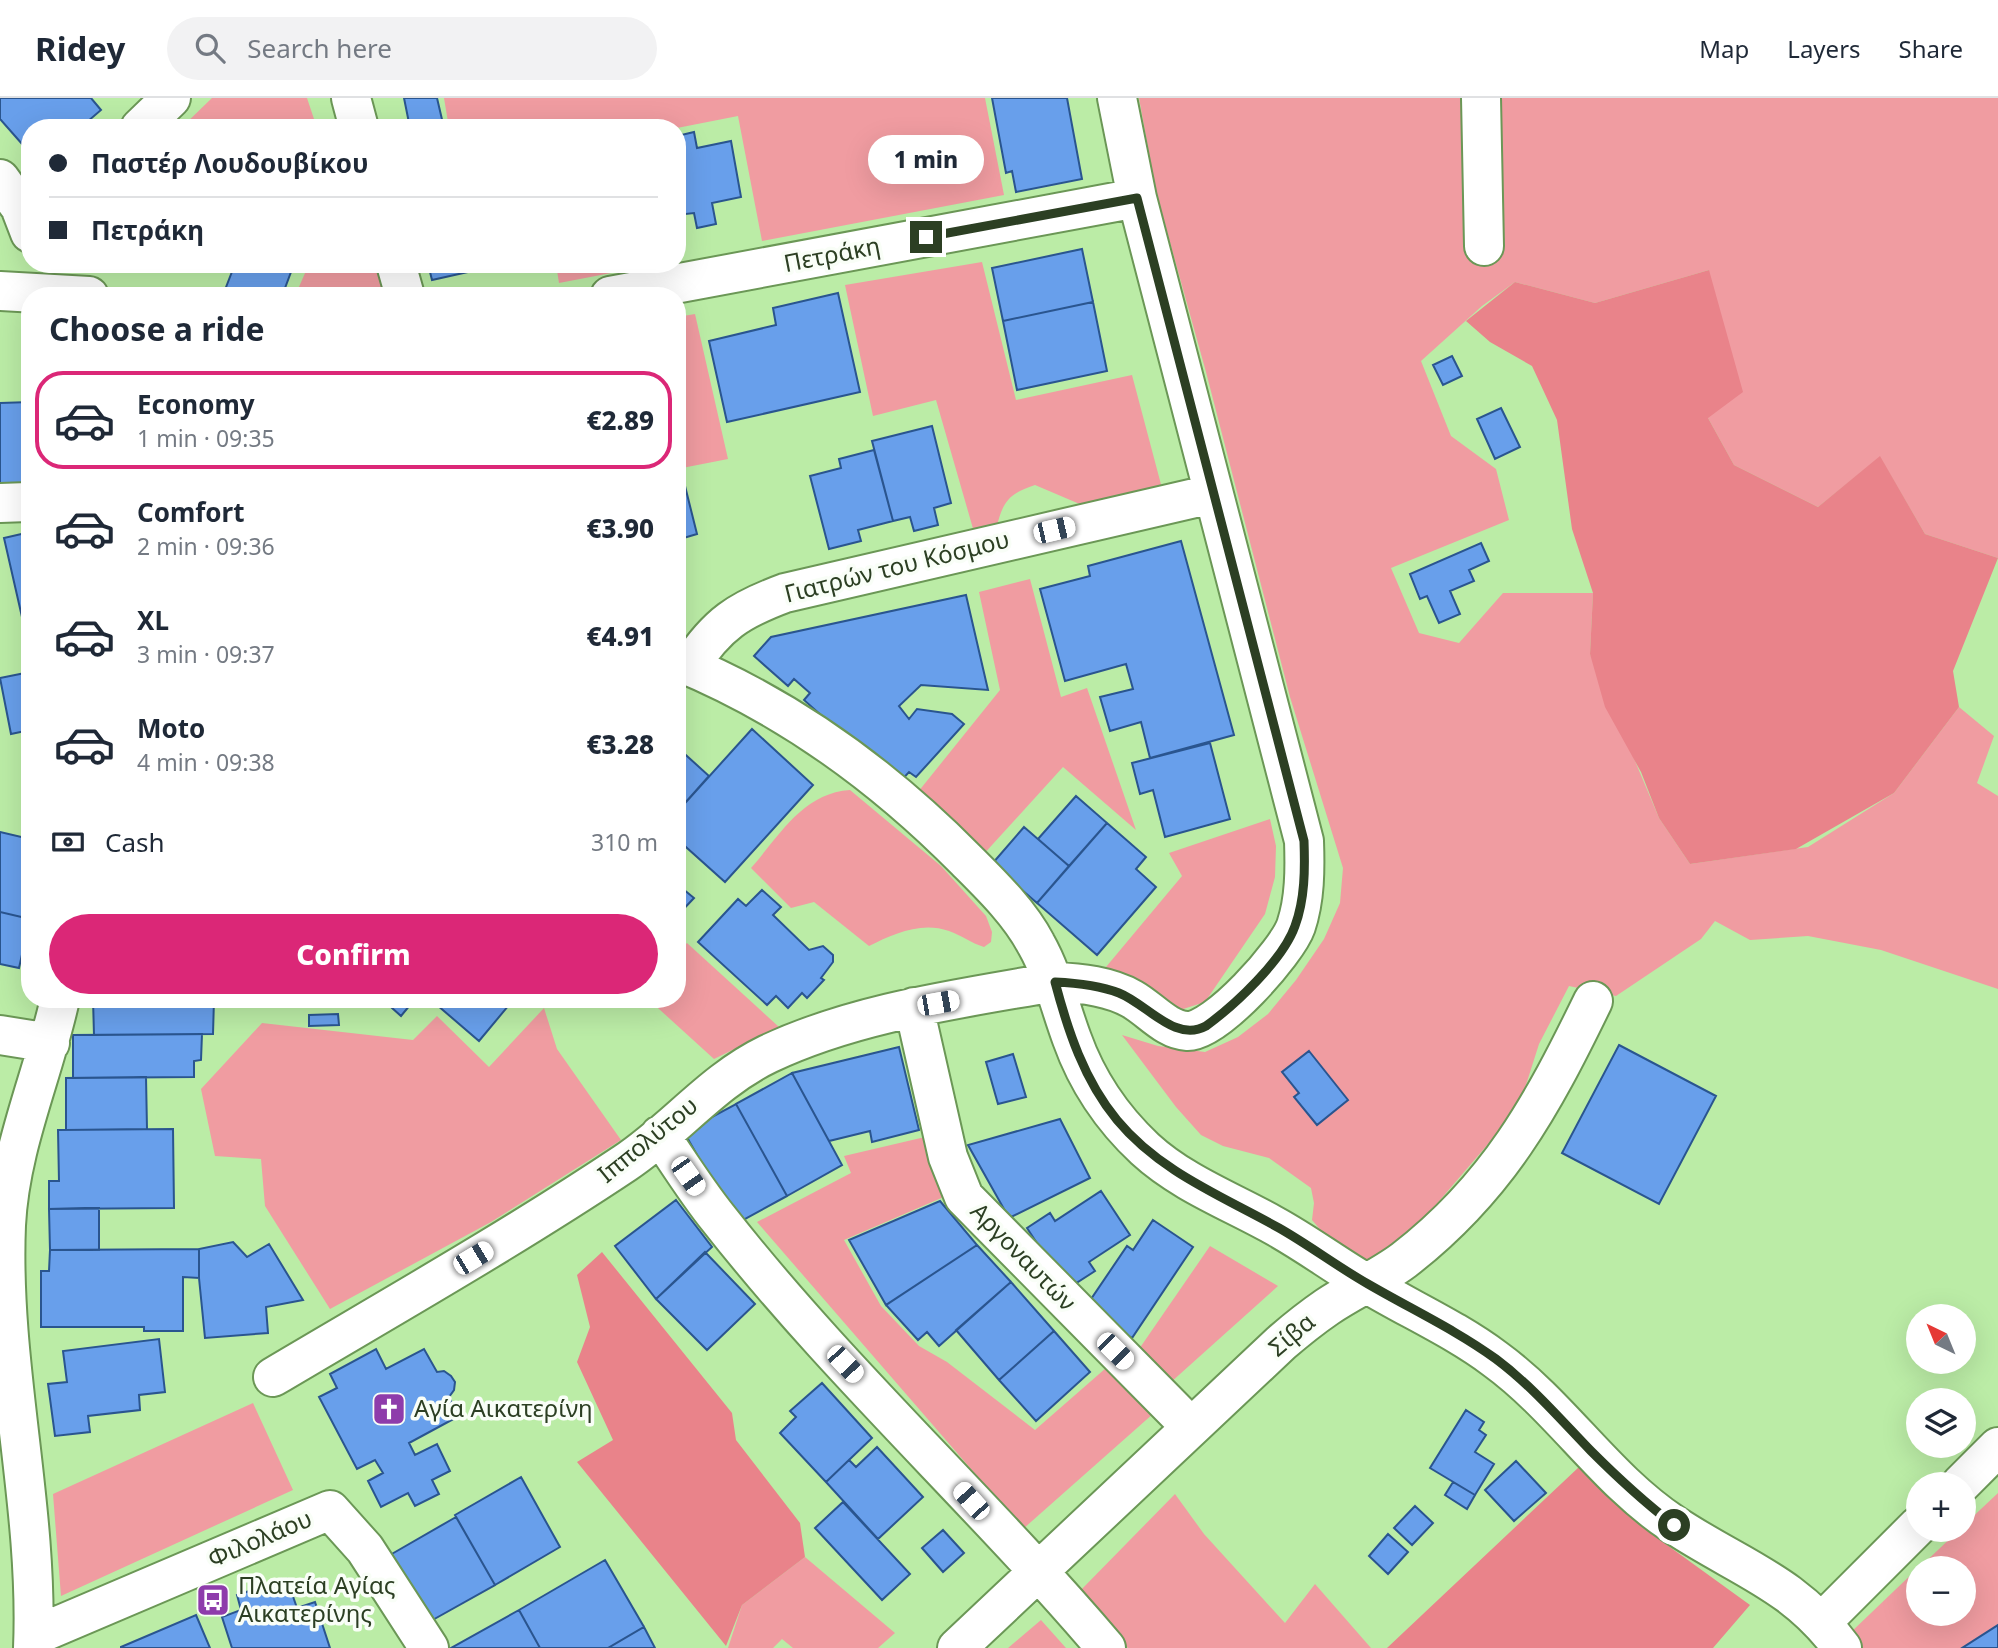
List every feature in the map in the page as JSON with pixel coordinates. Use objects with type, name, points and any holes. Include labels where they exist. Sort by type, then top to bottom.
[{"type":"street","points":[[149,119],[171,98]]},
{"type":"street","points":[[351,98],[357,119]]},
{"type":"street","points":[[1117,98],[1137,198],[1212,494]]},
{"type":"street","points":[[1481,98],[1484,246]]},
{"type":"street","points":[[0,179],[21,210]]},
{"type":"street","name":"Πετράκη","points":[[658,287],[1137,198]]},
{"type":"street","points":[[27,287],[47,284]]},
{"type":"street","points":[[0,291],[21,288]]},
{"type":"street","name":"Γιατρών του Κόσμου","points":[[686,661],[735,615],[785,593],[1212,494]]},
{"type":"street","name":"Ιππολύτου","points":[[272,1377],[517,1232],[630,1160],[715,1086],[766,1055],[817,1035],[914,1007],[1055,982],[1110,990],[1131,999],[1183,1031],[1198,1031],[1216,1018],[1252,984],[1283,949],[1296,925],[1303,897],[1304,841],[1212,494]]},
{"type":"street","points":[[686,664],[753,695],[827,741],[947,840],[1008,905],[1034,939],[1055,982],[1078,1056],[1116,1119],[1139,1143],[1187,1180],[1280,1229],[1365,1283],[1497,1360],[1542,1399],[1639,1498],[1674,1525],[1768,1577],[1796,1597],[1832,1635],[1906,1542]]},
{"type":"street","name":"Σίβα","points":[[957,1648],[1281,1343],[1326,1307],[1402,1260],[1431,1237],[1492,1174],[1519,1140],[1542,1102],[1593,1002]]},
{"type":"street","name":"Αργοναυτών","points":[[914,1007],[948,1157],[964,1197],[1191,1427]]},
{"type":"street","points":[[34,1642],[32,1542],[9,1337],[6,1226],[16,1145],[50,1043],[58,1008]]},
{"type":"street","points":[[0,1035],[50,1043]]},
{"type":"street","points":[[660,1135],[717,1217],[800,1314],[997,1530],[1040,1570],[1106,1648]]},
{"type":"street","points":[[1973,1472],[1998,1447]]},
{"type":"street","name":"Φιλολάου","points":[[34,1642],[330,1510],[365,1549],[429,1648]]},
{"type":"shaded area","points":[[212,98],[307,98],[314,119],[190,119]]},
{"type":"shaded area","points":[[444,98],[985,98],[1004,195],[762,241],[738,116],[686,126],[686,119],[448,119]]},
{"type":"shaded area","points":[[1139,98],[1998,98],[1998,558],[1925,534],[1880,457],[1818,507],[1734,465],[1708,418],[1709,270],[1595,303],[1515,282],[1482,306],[1421,361],[1451,436],[1496,469],[1509,520],[1391,568],[1419,633],[1459,643],[1503,593],[1593,593],[1590,654],[1659,818],[1690,864],[1808,847],[1894,793],[1959,707],[1994,736],[1977,783],[1998,796],[1998,989],[1881,950],[1808,936],[1750,940],[1715,921],[1701,939],[1616,996],[1569,986],[1539,1044],[1525,1088],[1507,1122],[1410,1235],[1377,1262],[1348,1253],[1333,1243],[1319,1228],[1312,1220],[1314,1203],[1311,1188],[1269,1158],[1223,1146],[1201,1135],[1176,1107],[1122,1035],[1158,1046],[1205,1052],[1238,1037],[1268,1014],[1324,939],[1340,903],[1343,868],[1290,697],[1206,372],[1156,192]]},
{"type":"shaded area","points":[[982,262],[1016,400],[1132,375],[1163,492],[1089,508],[1035,485],[1009,499],[997,526],[974,532],[936,400],[873,416],[845,285]]},
{"type":"shaded area","points":[[1709,270],[1743,392],[1708,418],[1734,465],[1818,507],[1880,456],[1925,534],[1998,558],[1953,671],[1959,707],[1894,793],[1796,849],[1690,864],[1659,818],[1641,772],[1605,707],[1590,654],[1593,593],[1572,529],[1557,420],[1532,366],[1490,342],[1466,321],[1515,282],[1595,303]]},
{"type":"shaded area","points":[[305,273],[384,273],[386,287],[299,287]]},
{"type":"shaded area","points":[[557,273],[611,273],[559,283]]},
{"type":"shaded area","points":[[695,314],[728,459],[686,467],[686,316]]},
{"type":"shaded area","points":[[1030,579],[1061,697],[1087,688],[1136,830],[1063,767],[982,856],[918,792],[1000,690],[979,592]]},
{"type":"shaded area","points":[[850,790],[941,866],[986,916],[992,932],[991,942],[984,947],[949,931],[928,927],[897,933],[869,946],[814,902],[791,908],[751,868],[806,807],[833,793]]},
{"type":"shaded area","points":[[1270,819],[1276,846],[1275,877],[1265,914],[1205,1002],[1177,1011],[1106,967],[1182,876],[1169,853]]},
{"type":"shaded area","points":[[686,944],[779,1027],[714,1059],[658,1008],[686,1008]]},
{"type":"shaded area","points":[[544,1008],[557,1049],[621,1140],[491,1222],[330,1309],[265,1206],[261,1159],[215,1156],[201,1089],[262,1023],[413,1040],[437,1016],[489,1067]]},
{"type":"shaded area","points":[[925,1137],[946,1196],[844,1240],[881,1306],[919,1346],[947,1362],[1035,1430],[1106,1368],[1154,1413],[1023,1529],[757,1222],[851,1173],[844,1156]]},
{"type":"shaded area","points":[[1210,1246],[1278,1286],[1170,1383],[1137,1352]]},
{"type":"shaded area","points":[[602,1252],[732,1413],[736,1440],[800,1523],[805,1557],[742,1605],[726,1646],[577,1462],[613,1440],[577,1362],[590,1327],[577,1275]]},
{"type":"shaded area","points":[[253,1403],[293,1490],[61,1596],[53,1494]]},
{"type":"shaded area","points":[[1579,1467],[1638,1524],[1750,1605],[1713,1648],[1387,1648]]},
{"type":"shaded area","points":[[1998,1493],[1998,1648],[1855,1648],[1847,1636],[1906,1579],[1906,1626],[1976,1626],[1976,1556],[1932,1556],[1946,1542],[1976,1542],[1976,1514]]},
{"type":"shaded area","points":[[1175,1494],[1204,1534],[1285,1623],[1315,1584],[1371,1648],[1128,1648],[1078,1593]]},
{"type":"shaded area","points":[[805,1557],[895,1633],[878,1648],[793,1648],[782,1639],[773,1648],[728,1648],[742,1605]]},
{"type":"shaded area","points":[[1041,1620],[1066,1648],[1008,1648]]},
{"type":"building","points":[[0,98],[91,98],[101,110],[90,119],[21,119],[21,143],[0,119]]},
{"type":"building","points":[[404,98],[437,98],[442,119],[408,119]]},
{"type":"building","points":[[992,98],[1067,98],[1082,179],[1016,192],[1012,171],[1006,173]]},
{"type":"building","points":[[694,132],[697,148],[731,141],[741,197],[712,203],[716,224],[697,228],[694,213],[686,214],[686,134]]},
{"type":"building","points":[[1082,249],[1093,302],[1003,321],[992,268]]},
{"type":"building","points":[[232,273],[291,273],[285,287],[226,287]]},
{"type":"building","points":[[430,273],[464,273],[432,280]]},
{"type":"building","points":[[838,293],[860,392],[727,422],[709,341],[776,325],[773,308]]},
{"type":"building","points":[[1093,302],[1107,371],[1017,390],[1003,321]]},
{"type":"building","points":[[1452,356],[1462,376],[1443,385],[1433,365]]},
{"type":"building","points":[[21,402],[21,483],[0,484],[0,403]]},
{"type":"building","points":[[1501,408],[1520,447],[1495,459],[1477,419]]},
{"type":"building","points":[[932,426],[951,503],[934,508],[938,525],[914,531],[910,517],[893,521],[872,441]]},
{"type":"building","points":[[874,450],[893,521],[858,530],[861,541],[829,549],[810,476],[841,468],[839,459]]},
{"type":"building","points":[[686,490],[697,534],[686,537]]},
{"type":"building","points":[[21,534],[21,613],[4,538]]},
{"type":"building","points":[[1181,541],[1234,735],[1150,758],[1141,722],[1110,731],[1100,697],[1133,689],[1126,664],[1065,681],[1040,589],[1090,576],[1088,566]]},
{"type":"building","points":[[1481,543],[1489,561],[1469,570],[1474,581],[1450,591],[1460,614],[1439,623],[1427,596],[1420,599],[1410,574]]},
{"type":"building","points":[[966,595],[988,690],[921,685],[899,706],[909,719],[917,709],[952,714],[964,724],[916,777],[909,772],[898,784],[804,700],[810,693],[794,679],[788,686],[754,656],[771,637]]},
{"type":"building","points":[[21,674],[21,732],[11,734],[0,678]]},
{"type":"building","points":[[752,729],[813,785],[725,882],[686,847],[686,802]]},
{"type":"building","points":[[1210,743],[1230,819],[1165,837],[1153,790],[1140,794],[1132,763]]},
{"type":"building","points":[[686,755],[709,776],[686,802]]},
{"type":"building","points":[[1076,796],[1107,823],[1069,866],[1038,839]]},
{"type":"building","points":[[1107,823],[1146,857],[1136,869],[1156,887],[1097,955],[1037,903]]},
{"type":"building","points":[[1024,827],[1069,866],[1037,903],[992,864]]},
{"type":"building","points":[[0,832],[21,837],[21,917],[0,912]]},
{"type":"building","points":[[762,890],[781,907],[773,915],[809,950],[823,946],[833,955],[833,962],[821,978],[824,980],[807,998],[802,993],[788,1008],[776,996],[767,1005],[698,942],[738,899],[746,906]]},
{"type":"building","points":[[686,891],[694,898],[686,906]]},
{"type":"building","points":[[0,912],[21,917],[21,959],[19,968],[0,964]]},
{"type":"building","points":[[93,1008],[214,1008],[213,1034],[94,1035]]},
{"type":"building","points":[[392,1008],[408,1008],[401,1016]]},
{"type":"building","points":[[440,1008],[506,1008],[479,1041]]},
{"type":"building","points":[[338,1014],[339,1025],[309,1026],[309,1015]]},
{"type":"building","points":[[202,1034],[201,1060],[194,1061],[194,1077],[73,1078],[73,1035]]},
{"type":"building","points":[[1619,1045],[1716,1096],[1659,1204],[1562,1153]]},
{"type":"building","points":[[899,1047],[919,1130],[872,1142],[870,1131],[829,1141],[792,1073]]},
{"type":"building","points":[[1309,1051],[1348,1100],[1317,1125],[1294,1097],[1299,1093],[1282,1072]]},
{"type":"building","points":[[1013,1054],[1026,1097],[998,1104],[986,1062]]},
{"type":"building","points":[[792,1073],[842,1165],[787,1196],[736,1104]]},
{"type":"building","points":[[146,1077],[147,1129],[66,1130],[66,1078]]},
{"type":"building","points":[[736,1104],[787,1196],[736,1224],[684,1132]]},
{"type":"building","points":[[1060,1119],[1090,1178],[1009,1218],[968,1145]]},
{"type":"building","points":[[173,1129],[174,1208],[49,1209],[49,1181],[59,1181],[58,1130]]},
{"type":"building","points":[[1101,1191],[1130,1235],[1089,1262],[1095,1271],[1067,1289],[1027,1228],[1050,1213],[1055,1221]]},
{"type":"building","points":[[676,1200],[712,1247],[656,1299],[615,1246]]},
{"type":"building","points":[[940,1201],[977,1245],[886,1305],[849,1240]]},
{"type":"building","points":[[99,1208],[99,1250],[50,1250],[49,1209]]},
{"type":"building","points":[[1153,1220],[1193,1247],[1132,1338],[1078,1302],[1091,1299],[1127,1246],[1133,1250]]},
{"type":"building","points":[[233,1242],[247,1257],[269,1244],[303,1300],[266,1307],[268,1333],[205,1338],[199,1249]]},
{"type":"building","points":[[977,1245],[1011,1282],[939,1346],[927,1332],[918,1340],[886,1305]]},
{"type":"building","points":[[199,1249],[199,1278],[183,1277],[183,1331],[144,1331],[144,1327],[41,1327],[41,1271],[49,1271],[50,1250]]},
{"type":"building","points":[[705,1252],[755,1304],[707,1350],[656,1299]]},
{"type":"building","points":[[1011,1282],[1054,1331],[999,1380],[956,1330]]},
{"type":"building","points":[[1054,1331],[1090,1372],[1036,1421],[999,1380]]},
{"type":"building","points":[[159,1339],[165,1392],[139,1395],[140,1410],[88,1416],[90,1432],[55,1436],[48,1384],[67,1382],[63,1351]]},
{"type":"building","points":[[376,1349],[386,1369],[424,1349],[437,1372],[444,1371],[455,1382],[449,1397],[459,1416],[409,1443],[415,1455],[437,1444],[450,1471],[432,1480],[439,1494],[415,1506],[408,1493],[381,1507],[368,1481],[383,1473],[375,1460],[357,1469],[319,1397],[337,1388],[330,1374]]},
{"type":"building","points":[[822,1383],[872,1438],[826,1482],[780,1433],[796,1417],[790,1411]]},
{"type":"building","points":[[1466,1410],[1484,1422],[1479,1430],[1486,1435],[1475,1452],[1494,1464],[1475,1495],[1430,1468]]},
{"type":"building","points":[[877,1447],[923,1497],[878,1539],[826,1482],[849,1460],[856,1467]]},
{"type":"building","points":[[1516,1461],[1546,1493],[1514,1521],[1485,1490]]},
{"type":"building","points":[[521,1477],[560,1547],[495,1585],[455,1515]]},
{"type":"building","points":[[1453,1482],[1475,1495],[1467,1509],[1445,1495]]},
{"type":"building","points":[[843,1502],[910,1574],[882,1600],[815,1528]]},
{"type":"building","points":[[1415,1506],[1433,1523],[1412,1545],[1394,1528]]},
{"type":"building","points":[[456,1517],[495,1585],[429,1622],[390,1555]]},
{"type":"building","points":[[943,1530],[964,1553],[943,1572],[922,1548]]},
{"type":"building","points":[[1388,1534],[1408,1552],[1388,1574],[1369,1556]]},
{"type":"building","points":[[605,1560],[644,1627],[608,1648],[540,1648],[519,1610]]},
{"type":"building","points":[[287,1579],[297,1608],[315,1602],[330,1648],[232,1648],[222,1617],[241,1610],[237,1595]]},
{"type":"building","points":[[519,1610],[540,1648],[451,1648]]},
{"type":"building","points":[[196,1615],[210,1648],[121,1648],[121,1647]]},
{"type":"building","points":[[1998,1625],[1998,1648],[1962,1648]]},
{"type":"building","points":[[644,1627],[655,1648],[608,1648]]},
{"type":"place","name":"Αγία Αικατερίνη","points":[[389,1409]]},
{"type":"place","name":"Πλατεία Αγίας Αικατερίνης","points":[[213,1600]]},
{"type":"route","points":[[926,237],[1137,198],[1304,841],[1303,897],[1291,936],[1252,984],[1198,1031],[1183,1031],[1173,1027],[1143,1006],[1110,990],[1055,982],[1078,1056],[1095,1087],[1116,1119],[1131,1135],[1148,1152],[1187,1180],[1306,1244],[1365,1283],[1474,1344],[1497,1360],[1542,1399],[1639,1498],[1674,1525]]}]
